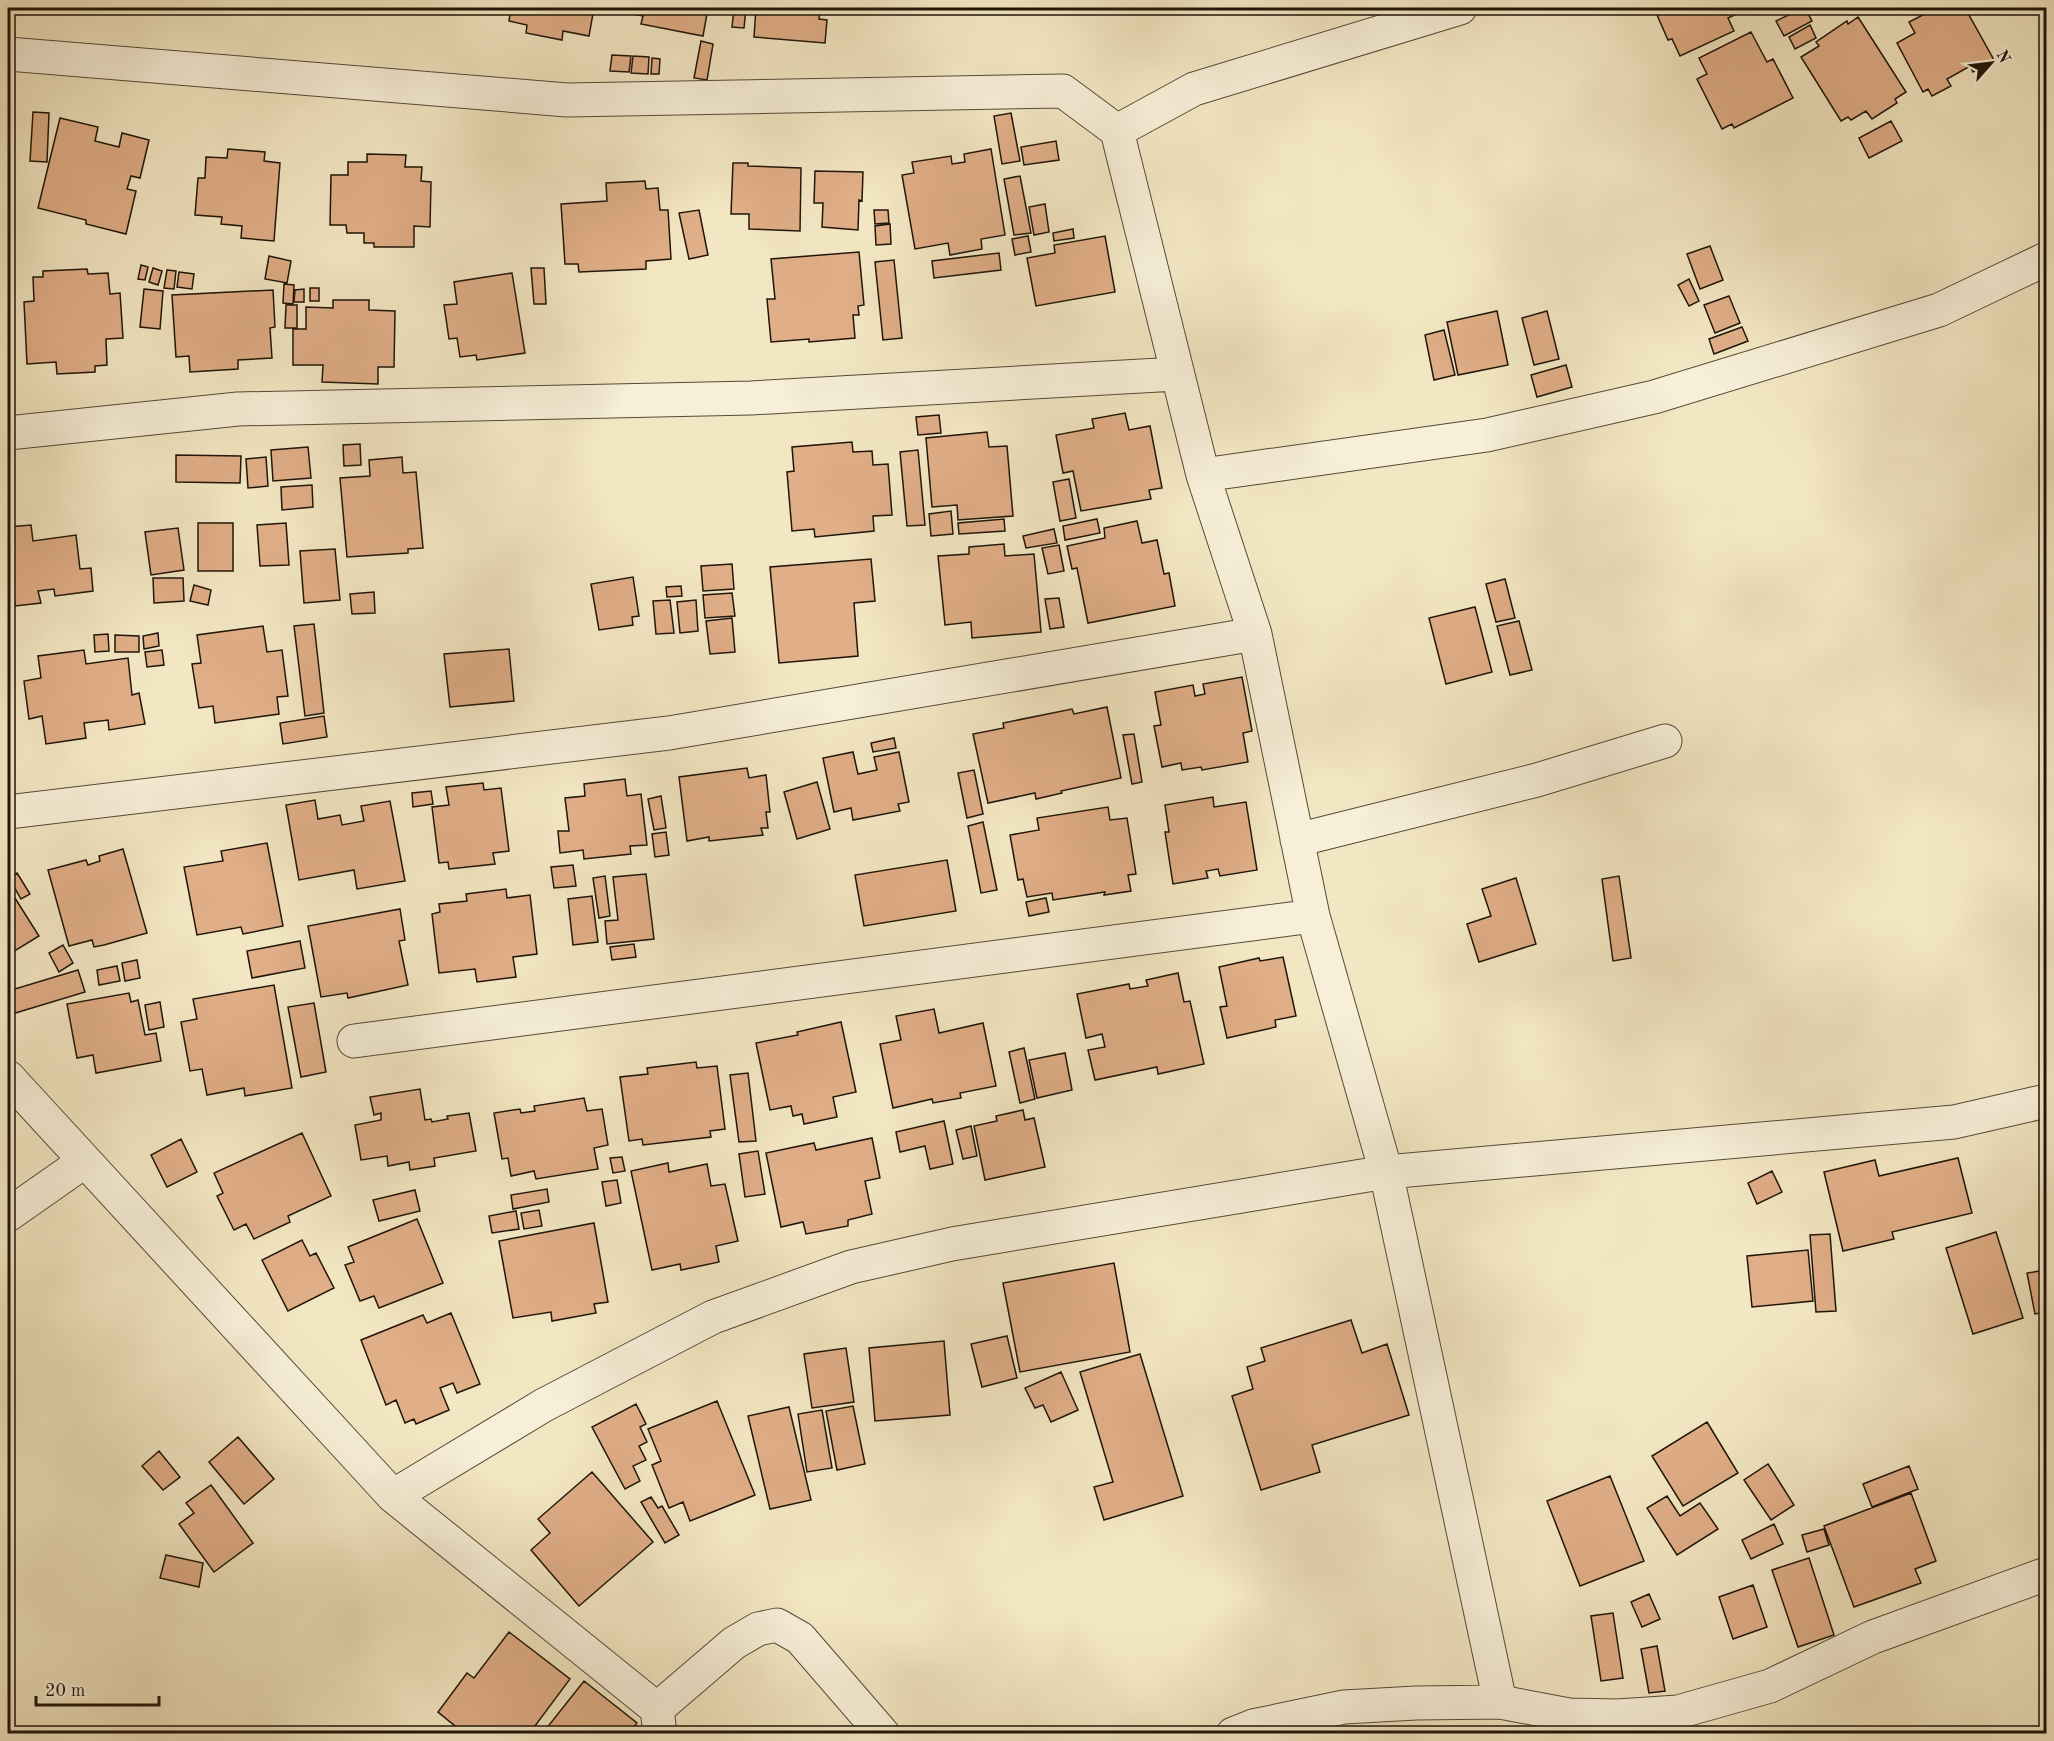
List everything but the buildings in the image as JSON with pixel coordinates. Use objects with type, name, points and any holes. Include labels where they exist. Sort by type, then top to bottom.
[{"type":"street","points":[[1117,131],[1194,88],[1460,8]]},
{"type":"street","points":[[8,54],[567,100],[1063,91],[1117,131],[1203,476],[1255,634],[1313,916],[1386,1172],[1500,1702]]},
{"type":"street","points":[[1203,476],[1487,435],[1654,397],[1939,310],[2046,259]]},
{"type":"street","points":[[8,433],[238,409],[751,398],[1177,374]]},
{"type":"street","points":[[8,812],[669,733],[1255,634]]},
{"type":"street","points":[[1297,840],[1537,780],[1665,741]]},
{"type":"street","points":[[354,1041],[1313,916]]},
{"type":"street","points":[[8,1077],[393,1496],[659,1721],[734,1643],[758,1629],[777,1625],[800,1638],[883,1734]]},
{"type":"street","points":[[393,1496],[544,1405],[714,1317],[851,1267],[952,1244],[1386,1172],[1954,1122],[2046,1101]]},
{"type":"street","points":[[8,1215],[85,1161]]},
{"type":"street","points":[[1233,1734],[1253,1726],[1344,1707],[1416,1703],[1500,1702],[1569,1715],[1617,1716],[1678,1712],[1770,1686],[1874,1637],[2046,1574]]}]
